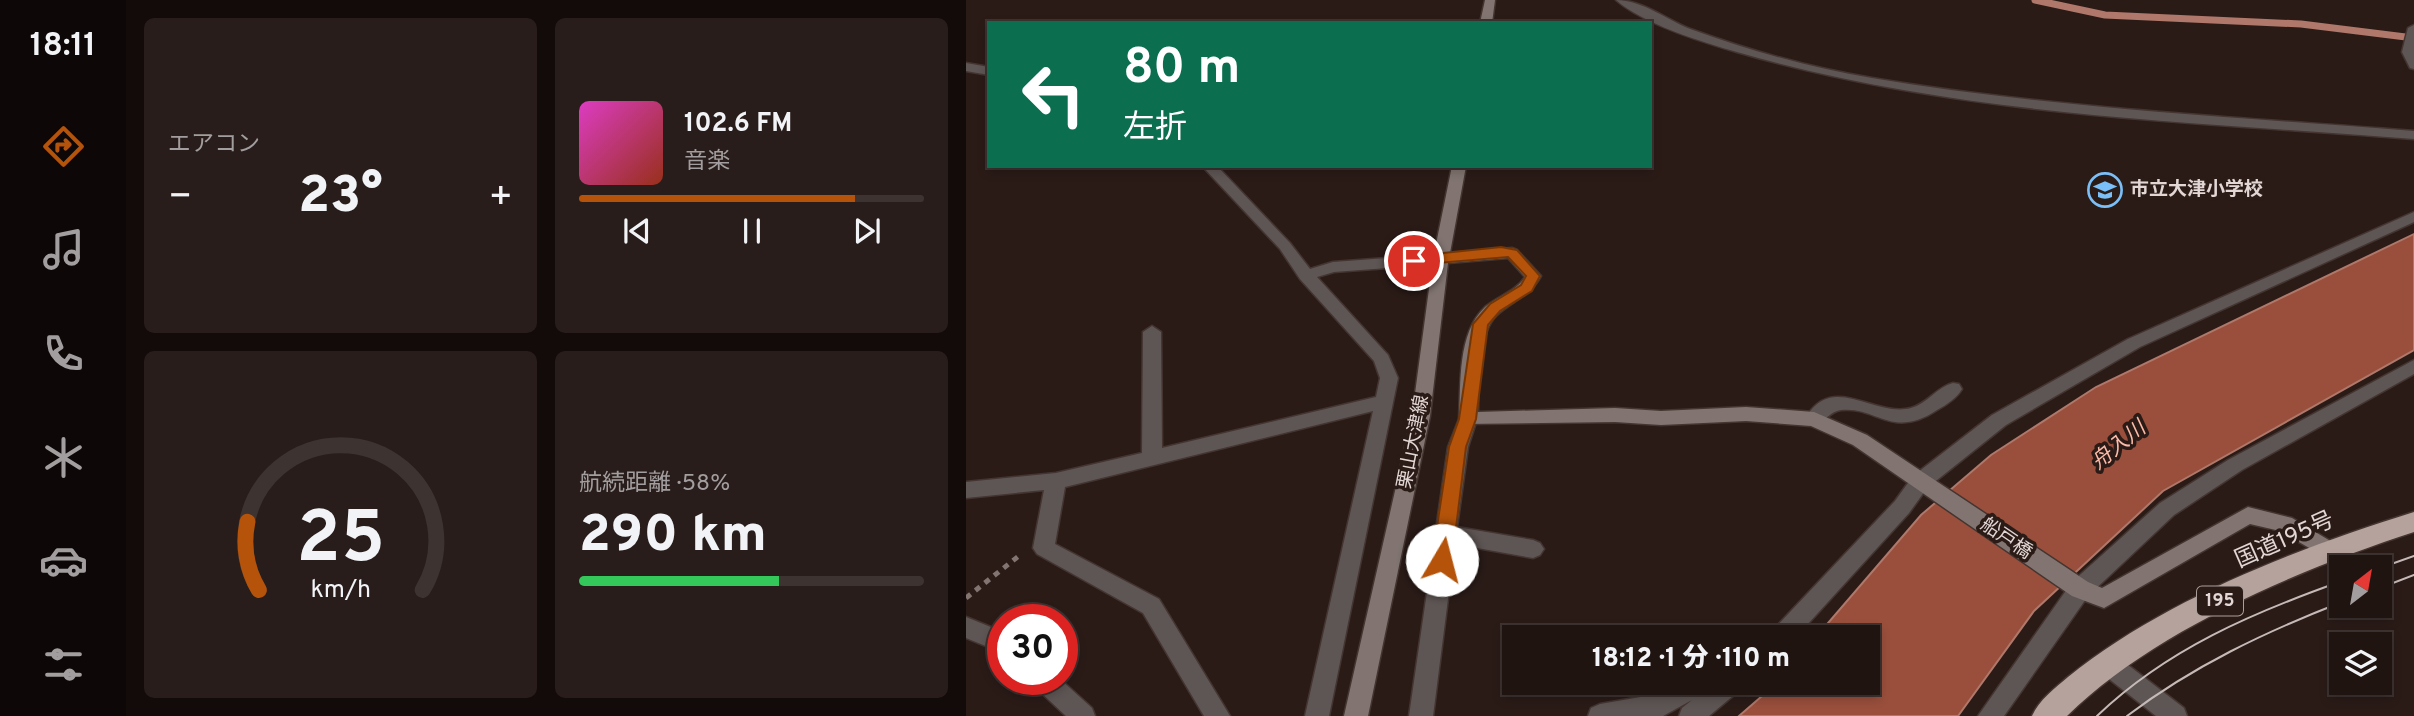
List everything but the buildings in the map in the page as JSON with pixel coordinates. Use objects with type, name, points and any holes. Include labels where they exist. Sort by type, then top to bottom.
[{"type":"highway","name":"国道195号","points":[[2047,716],[2072,690],[2107,663],[2164,627],[2330,551],[2414,522]]},
{"type":"street","points":[[1486,21],[1490,0]]},
{"type":"street","points":[[1621,0],[1673,27],[1712,41],[1794,65],[1871,82],[2062,107],[2414,135]]},
{"type":"street","points":[[2414,28],[2408,52],[2414,65]]},
{"type":"street","points":[[966,67],[987,71]]},
{"type":"street","points":[[1211,168],[1285,246],[1306,275],[1382,359],[1389,378],[1317,716]]},
{"type":"street","name":"栗山大津線","points":[[1356,716],[1421,416],[1441,259],[1459,168]]},
{"type":"street","points":[[1792,625],[1902,507],[1920,482],[1999,420],[2134,343],[2414,216]]},
{"type":"street","points":[[1306,275],[1333,267],[1512,253],[1533,276],[1527,288],[1495,307],[1481,324],[1468,419],[1458,447],[1421,716]]},
{"type":"street","points":[[1152,332],[1152,457]]},
{"type":"street","points":[[1990,716],[2075,586],[2167,509],[2256,453],[2414,366]]},
{"type":"street","points":[[1468,419],[1615,415],[1661,418],[1746,414],[1814,419],[1823,406],[1831,402],[1844,402],[1881,414],[1912,414],[1953,389]]},
{"type":"street","points":[[966,491],[1056,481],[1384,402]]},
{"type":"street","name":"船戸橋","points":[[1814,419],[1860,440],[2075,586]]},
{"type":"street","points":[[1056,481],[1044,548],[1151,606],[1218,716]]},
{"type":"street","points":[[2075,586],[2104,598],[2248,515],[2285,524],[2330,551]]},
{"type":"street","points":[[1446,534],[1533,549]]},
{"type":"street","points":[[966,626],[987,636]]},
{"type":"street","points":[[2107,663],[2175,716]]},
{"type":"street","points":[[1061,695],[1083,716]]},
{"type":"street","points":[[1600,716],[1662,705],[1679,695]]},
{"type":"street","points":[[1691,716],[1716,695]]},
{"type":"path","points":[[966,598],[1029,548],[1045,539]]},
{"type":"water","name":"舟入川","points":[[2414,234],[2414,350],[2163,491],[2034,611],[1958,716],[1739,716],[1763,695],[1880,695],[1880,625],[1826,625],[1921,515],[1991,455],[2096,387]]},
{"type":"waterway","points":[[2035,0],[2105,15],[2301,24],[2414,38]]},
{"type":"tram line","points":[[2392,564],[2414,556]]},
{"type":"tram line","points":[[2392,583],[2414,575]]},
{"type":"tram line","points":[[2097,716],[2152,671],[2212,635],[2329,586]]},
{"type":"tram line","points":[[2127,716],[2178,681],[2230,652],[2329,607]]},
{"type":"place","name":"市立大津小学校","points":[[2105,190]]},
{"type":"route","points":[[1414,261],[1512,253],[1533,276],[1527,288],[1495,307],[1485,317],[1477,335],[1468,419],[1458,447],[1442,560]]}]
